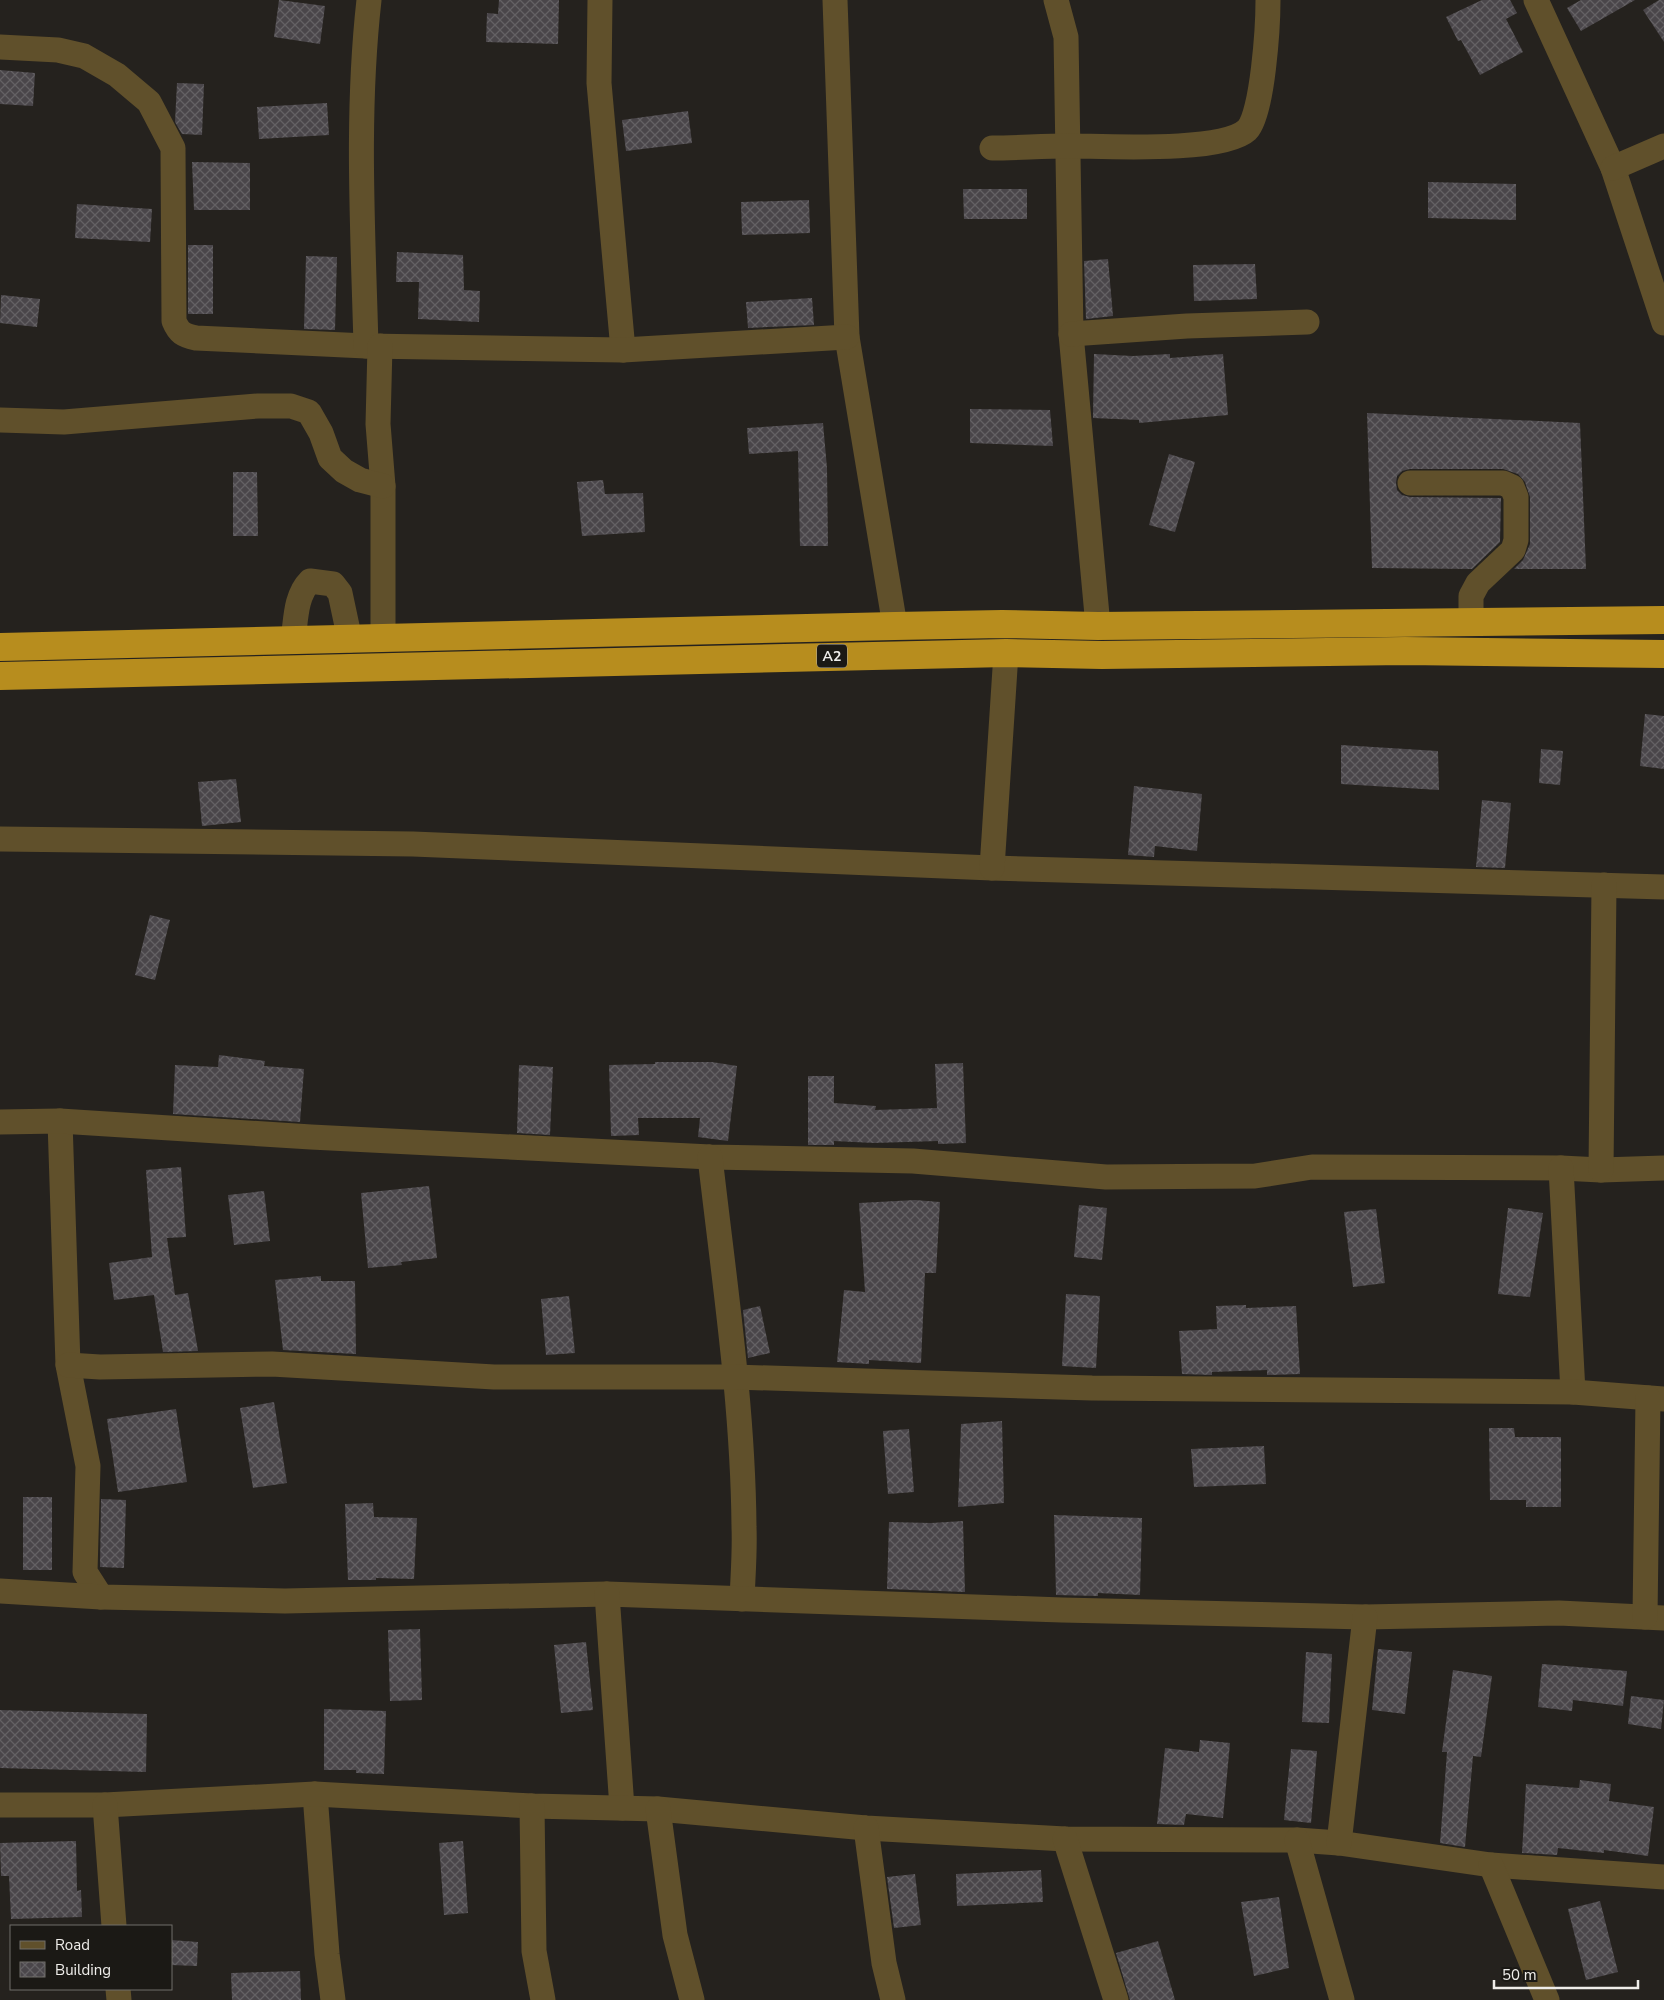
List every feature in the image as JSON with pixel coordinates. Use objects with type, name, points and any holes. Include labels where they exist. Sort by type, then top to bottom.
[{"type":"highway","name":"A2","points":[[0,647],[1002,624],[1098,626],[1664,620]]},
{"type":"highway","name":"A2","points":[[0,676],[1006,653],[1102,655],[1405,651],[1664,654]]},
{"type":"street","points":[[369,0],[363,50],[362,192],[383,486],[384,638]]},
{"type":"street","points":[[600,0],[599,83],[623,350]]},
{"type":"street","points":[[835,0],[847,337],[895,626]]},
{"type":"street","points":[[1056,0],[1066,36],[1071,334],[1098,626]]},
{"type":"street","points":[[992,148],[1068,146],[1147,147],[1219,142],[1235,137],[1247,129],[1253,119],[1258,101],[1268,24],[1268,0]]},
{"type":"street","points":[[1536,0],[1613,168],[1664,323]]},
{"type":"street","points":[[0,47],[58,50],[84,56],[118,75],[149,102],[173,148],[174,321],[179,332],[196,338],[373,346],[623,350],[847,337]]},
{"type":"street","points":[[1613,168],[1664,146]]},
{"type":"street","points":[[1071,334],[1187,326],[1306,322]]},
{"type":"street","points":[[0,420],[64,422],[258,406],[291,406],[309,412],[321,433],[330,458],[344,471],[360,480],[383,486]]},
{"type":"street","points":[[1410,483],[1503,483],[1512,487],[1516,497],[1516,540],[1513,550],[1478,583],[1471,596],[1472,622]]},
{"type":"street","points":[[293,640],[298,603],[304,587],[310,581],[333,584],[340,592],[350,640]]},
{"type":"street","points":[[992,868],[1006,653]]},
{"type":"street","points":[[0,839],[413,844],[992,868],[1604,885],[1663,884]]},
{"type":"street","points":[[1601,1170],[1604,885]]},
{"type":"street","points":[[0,1122],[60,1121],[310,1137],[710,1157],[913,1161],[1106,1177],[1255,1176],[1312,1167],[1561,1168],[1601,1170],[1664,1168]]},
{"type":"street","points":[[60,1121],[68,1364],[88,1466],[85,1572],[101,1597]]},
{"type":"street","points":[[710,1157],[734,1377],[744,1528],[742,1599]]},
{"type":"street","points":[[1561,1168],[1573,1392]]},
{"type":"street","points":[[0,1591],[101,1597],[285,1602],[607,1594],[1062,1610],[1365,1616],[1560,1613],[1654,1618],[1656,1399],[1573,1392],[1092,1388],[734,1377],[494,1377],[272,1364],[100,1367],[68,1364]]},
{"type":"street","points":[[607,1594],[622,1808]]},
{"type":"street","points":[[1339,1843],[1365,1616]]},
{"type":"street","points":[[315,1794],[327,1954],[333,2000]]},
{"type":"street","points":[[0,1805],[105,1805],[315,1794],[532,1806],[658,1809],[866,1828],[1065,1839],[1297,1840],[1339,1843],[1491,1865],[1664,1877]]},
{"type":"street","points":[[105,1805],[114,1925]]},
{"type":"street","points":[[532,1806],[534,1951],[543,2000]]},
{"type":"street","points":[[658,1809],[675,1935],[692,2000]]},
{"type":"street","points":[[866,1828],[884,1963],[892,2000]]},
{"type":"street","points":[[1065,1839],[1116,2000]]},
{"type":"street","points":[[1297,1840],[1342,2000]]},
{"type":"street","points":[[1491,1865],[1547,2000]]},
{"type":"building","points":[[279,0],[325,6],[320,44],[274,37]]},
{"type":"building","points":[[499,0],[559,0],[558,44],[486,42],[487,13],[498,14]]},
{"type":"building","points":[[1482,0],[1510,0],[1517,13],[1506,19],[1523,52],[1480,75],[1461,40],[1458,41],[1446,17]]},
{"type":"building","points":[[1581,0],[1635,0],[1581,31],[1567,8]]},
{"type":"building","points":[[1659,0],[1664,0],[1664,42],[1643,10]]},
{"type":"building","points":[[0,70],[35,73],[33,106],[0,104]]},
{"type":"building","points":[[177,83],[204,84],[202,135],[182,134],[175,122]]},
{"type":"building","points":[[327,103],[329,135],[259,139],[257,107]]},
{"type":"building","points":[[688,111],[692,143],[626,151],[622,120]]},
{"type":"building","points":[[192,162],[250,163],[250,210],[194,210]]},
{"type":"building","points":[[1428,182],[1516,184],[1516,220],[1428,218]]},
{"type":"building","points":[[963,189],[1027,189],[1027,219],[964,219]]},
{"type":"building","points":[[809,200],[810,233],[742,235],[741,202]]},
{"type":"building","points":[[77,204],[152,209],[150,242],[75,238]]},
{"type":"building","points":[[188,245],[213,245],[213,314],[188,314]]},
{"type":"building","points":[[397,252],[463,255],[464,290],[480,291],[479,322],[418,319],[419,282],[396,282]]},
{"type":"building","points":[[306,256],[337,257],[335,330],[304,329]]},
{"type":"building","points":[[1108,259],[1113,316],[1086,319],[1084,261]]},
{"type":"building","points":[[1255,264],[1257,299],[1194,301],[1193,265]]},
{"type":"building","points":[[1,295],[40,299],[37,327],[0,323]]},
{"type":"building","points":[[812,298],[814,325],[748,328],[746,302]]},
{"type":"building","points":[[1094,354],[1133,356],[1170,354],[1170,358],[1223,354],[1228,415],[1139,423],[1139,420],[1093,418]]},
{"type":"building","points":[[970,409],[1050,410],[1053,446],[970,443]]},
{"type":"building","points":[[1367,413],[1580,423],[1586,569],[1514,569],[1523,560],[1530,544],[1530,497],[1525,482],[1518,474],[1503,469],[1410,469],[1402,471],[1397,476],[1397,490],[1402,495],[1410,497],[1501,498],[1500,542],[1472,569],[1372,568]]},
{"type":"building","points":[[823,423],[827,468],[828,546],[800,546],[798,451],[749,454],[747,428]]},
{"type":"building","points":[[1169,454],[1195,462],[1175,532],[1149,525]]},
{"type":"building","points":[[233,472],[257,472],[258,536],[233,536]]},
{"type":"building","points":[[603,480],[605,494],[643,493],[645,532],[582,536],[577,482]]},
{"type":"building","points":[[1645,714],[1664,716],[1664,769],[1640,766]]},
{"type":"building","points":[[1341,745],[1438,751],[1439,790],[1341,784]]},
{"type":"building","points":[[1541,749],[1563,751],[1560,785],[1539,783]]},
{"type":"building","points":[[236,779],[241,822],[202,826],[198,782]]},
{"type":"building","points":[[1134,786],[1202,794],[1197,851],[1155,846],[1154,857],[1128,855]]},
{"type":"building","points":[[1482,800],[1511,803],[1505,868],[1476,867]]},
{"type":"building","points":[[150,915],[170,920],[155,980],[135,975]]},
{"type":"building","points":[[219,1055],[265,1061],[264,1066],[304,1069],[300,1122],[173,1114],[175,1065],[218,1067]]},
{"type":"building","points":[[655,1062],[712,1062],[737,1066],[728,1141],[698,1137],[700,1118],[638,1118],[639,1135],[611,1136],[609,1065],[655,1064]]},
{"type":"building","points":[[963,1063],[966,1143],[938,1144],[938,1141],[874,1143],[834,1141],[834,1145],[808,1145],[808,1076],[834,1076],[834,1103],[876,1106],[875,1110],[937,1108],[935,1064]]},
{"type":"building","points":[[519,1065],[553,1067],[550,1135],[517,1133]]},
{"type":"building","points":[[181,1167],[186,1237],[167,1238],[175,1295],[188,1293],[198,1351],[163,1352],[154,1295],[114,1300],[109,1263],[152,1257],[146,1170]]},
{"type":"building","points":[[429,1186],[437,1258],[401,1262],[402,1265],[368,1268],[361,1193]]},
{"type":"building","points":[[264,1191],[270,1241],[234,1245],[228,1195]]},
{"type":"building","points":[[915,1200],[940,1202],[936,1273],[925,1273],[921,1363],[869,1360],[869,1364],[837,1362],[844,1290],[865,1292],[859,1203]]},
{"type":"building","points":[[1079,1205],[1107,1208],[1102,1260],[1074,1257]]},
{"type":"building","points":[[1508,1208],[1543,1213],[1530,1297],[1498,1294]]},
{"type":"building","points":[[1376,1209],[1385,1283],[1353,1287],[1344,1212]]},
{"type":"building","points":[[321,1276],[321,1281],[355,1281],[356,1354],[283,1350],[275,1280]]},
{"type":"building","points":[[1066,1294],[1100,1296],[1096,1368],[1062,1366]]},
{"type":"building","points":[[569,1296],[575,1353],[546,1355],[541,1299]]},
{"type":"building","points":[[1246,1305],[1246,1308],[1296,1306],[1300,1374],[1267,1375],[1267,1370],[1212,1372],[1212,1375],[1182,1374],[1179,1331],[1217,1329],[1216,1306]]},
{"type":"building","points":[[760,1306],[770,1353],[748,1358],[743,1310]]},
{"type":"building","points":[[274,1402],[287,1483],[253,1488],[240,1408]]},
{"type":"building","points":[[176,1409],[187,1482],[118,1492],[107,1419]]},
{"type":"building","points":[[1002,1421],[1004,1503],[958,1507],[961,1424]]},
{"type":"building","points":[[1489,1428],[1514,1428],[1515,1437],[1561,1437],[1561,1507],[1526,1507],[1526,1500],[1490,1500]]},
{"type":"building","points":[[909,1429],[914,1492],[888,1494],[883,1431]]},
{"type":"building","points":[[1264,1446],[1266,1484],[1194,1487],[1191,1449]]},
{"type":"building","points":[[23,1497],[52,1497],[52,1570],[23,1570]]},
{"type":"building","points":[[101,1499],[126,1500],[124,1568],[100,1567]]},
{"type":"building","points":[[373,1503],[374,1517],[417,1518],[414,1579],[376,1578],[376,1580],[348,1580],[345,1504]]},
{"type":"building","points":[[1054,1515],[1142,1518],[1140,1595],[1098,1593],[1098,1596],[1056,1595]]},
{"type":"building","points":[[963,1521],[965,1592],[887,1589],[889,1522],[931,1523]]},
{"type":"building","points":[[420,1629],[422,1700],[390,1701],[388,1630]]},
{"type":"building","points":[[586,1642],[593,1710],[561,1713],[554,1645]]},
{"type":"building","points":[[1378,1649],[1412,1652],[1405,1714],[1372,1710]]},
{"type":"building","points":[[1306,1652],[1332,1654],[1329,1723],[1302,1722]]},
{"type":"building","points":[[1542,1664],[1627,1671],[1623,1706],[1573,1700],[1572,1711],[1538,1707]]},
{"type":"building","points":[[1453,1670],[1492,1676],[1481,1757],[1473,1756],[1465,1847],[1440,1843],[1447,1752],[1442,1752]]},
{"type":"building","points":[[1631,1696],[1664,1700],[1661,1729],[1628,1724]]},
{"type":"building","points":[[324,1709],[386,1711],[384,1774],[356,1773],[356,1770],[324,1770]]},
{"type":"building","points":[[0,1710],[147,1714],[146,1772],[0,1768]]},
{"type":"building","points":[[1200,1740],[1230,1743],[1223,1818],[1186,1814],[1184,1825],[1157,1824],[1165,1748],[1199,1752]]},
{"type":"building","points":[[1291,1749],[1317,1751],[1311,1823],[1284,1820]]},
{"type":"building","points":[[1580,1780],[1611,1784],[1609,1801],[1654,1807],[1648,1856],[1604,1850],[1604,1853],[1558,1848],[1557,1855],[1522,1853],[1526,1784],[1579,1788]]},
{"type":"building","points":[[76,1841],[77,1891],[81,1890],[82,1917],[11,1919],[9,1876],[1,1876],[0,1843]]},
{"type":"building","points":[[463,1841],[468,1913],[444,1915],[439,1843]]},
{"type":"building","points":[[1041,1870],[1043,1902],[957,1906],[956,1874]]},
{"type":"building","points":[[915,1874],[921,1925],[894,1928],[887,1877]]},
{"type":"building","points":[[1279,1897],[1289,1968],[1254,1976],[1241,1902]]},
{"type":"building","points":[[1600,1901],[1618,1972],[1586,1980],[1568,1909]]},
{"type":"building","points":[[172,1940],[198,1942],[197,1966],[172,1965]]},
{"type":"building","points":[[1158,1941],[1175,2000],[1130,2000],[1116,1953]]},
{"type":"building","points":[[300,1971],[301,2000],[232,2000],[231,1973]]}]
